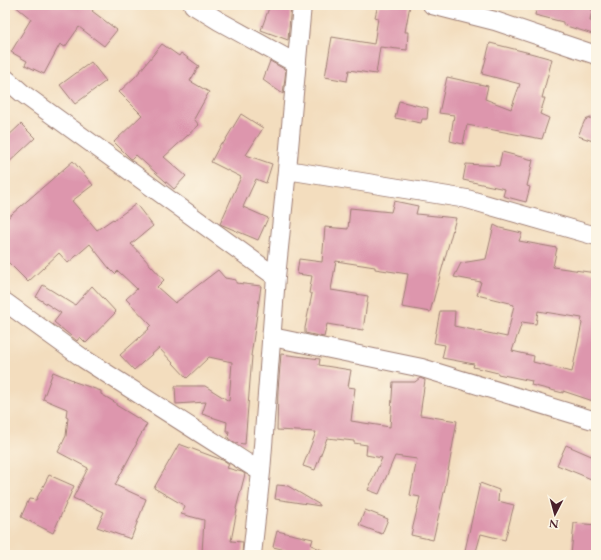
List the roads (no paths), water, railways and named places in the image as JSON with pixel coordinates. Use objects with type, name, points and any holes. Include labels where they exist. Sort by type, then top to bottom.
[{"type":"street","points":[[193,5],[297,64]]},
{"type":"street","points":[[252,555],[261,472],[276,277],[302,5]]},
{"type":"street","points":[[432,5],[495,22],[596,55]]},
{"type":"street","points":[[5,78],[22,93],[276,277]]},
{"type":"street","points":[[287,170],[467,199],[596,236]]},
{"type":"street","points":[[5,302],[84,359],[261,472]]},
{"type":"street","points":[[272,338],[422,368],[596,421]]}]
